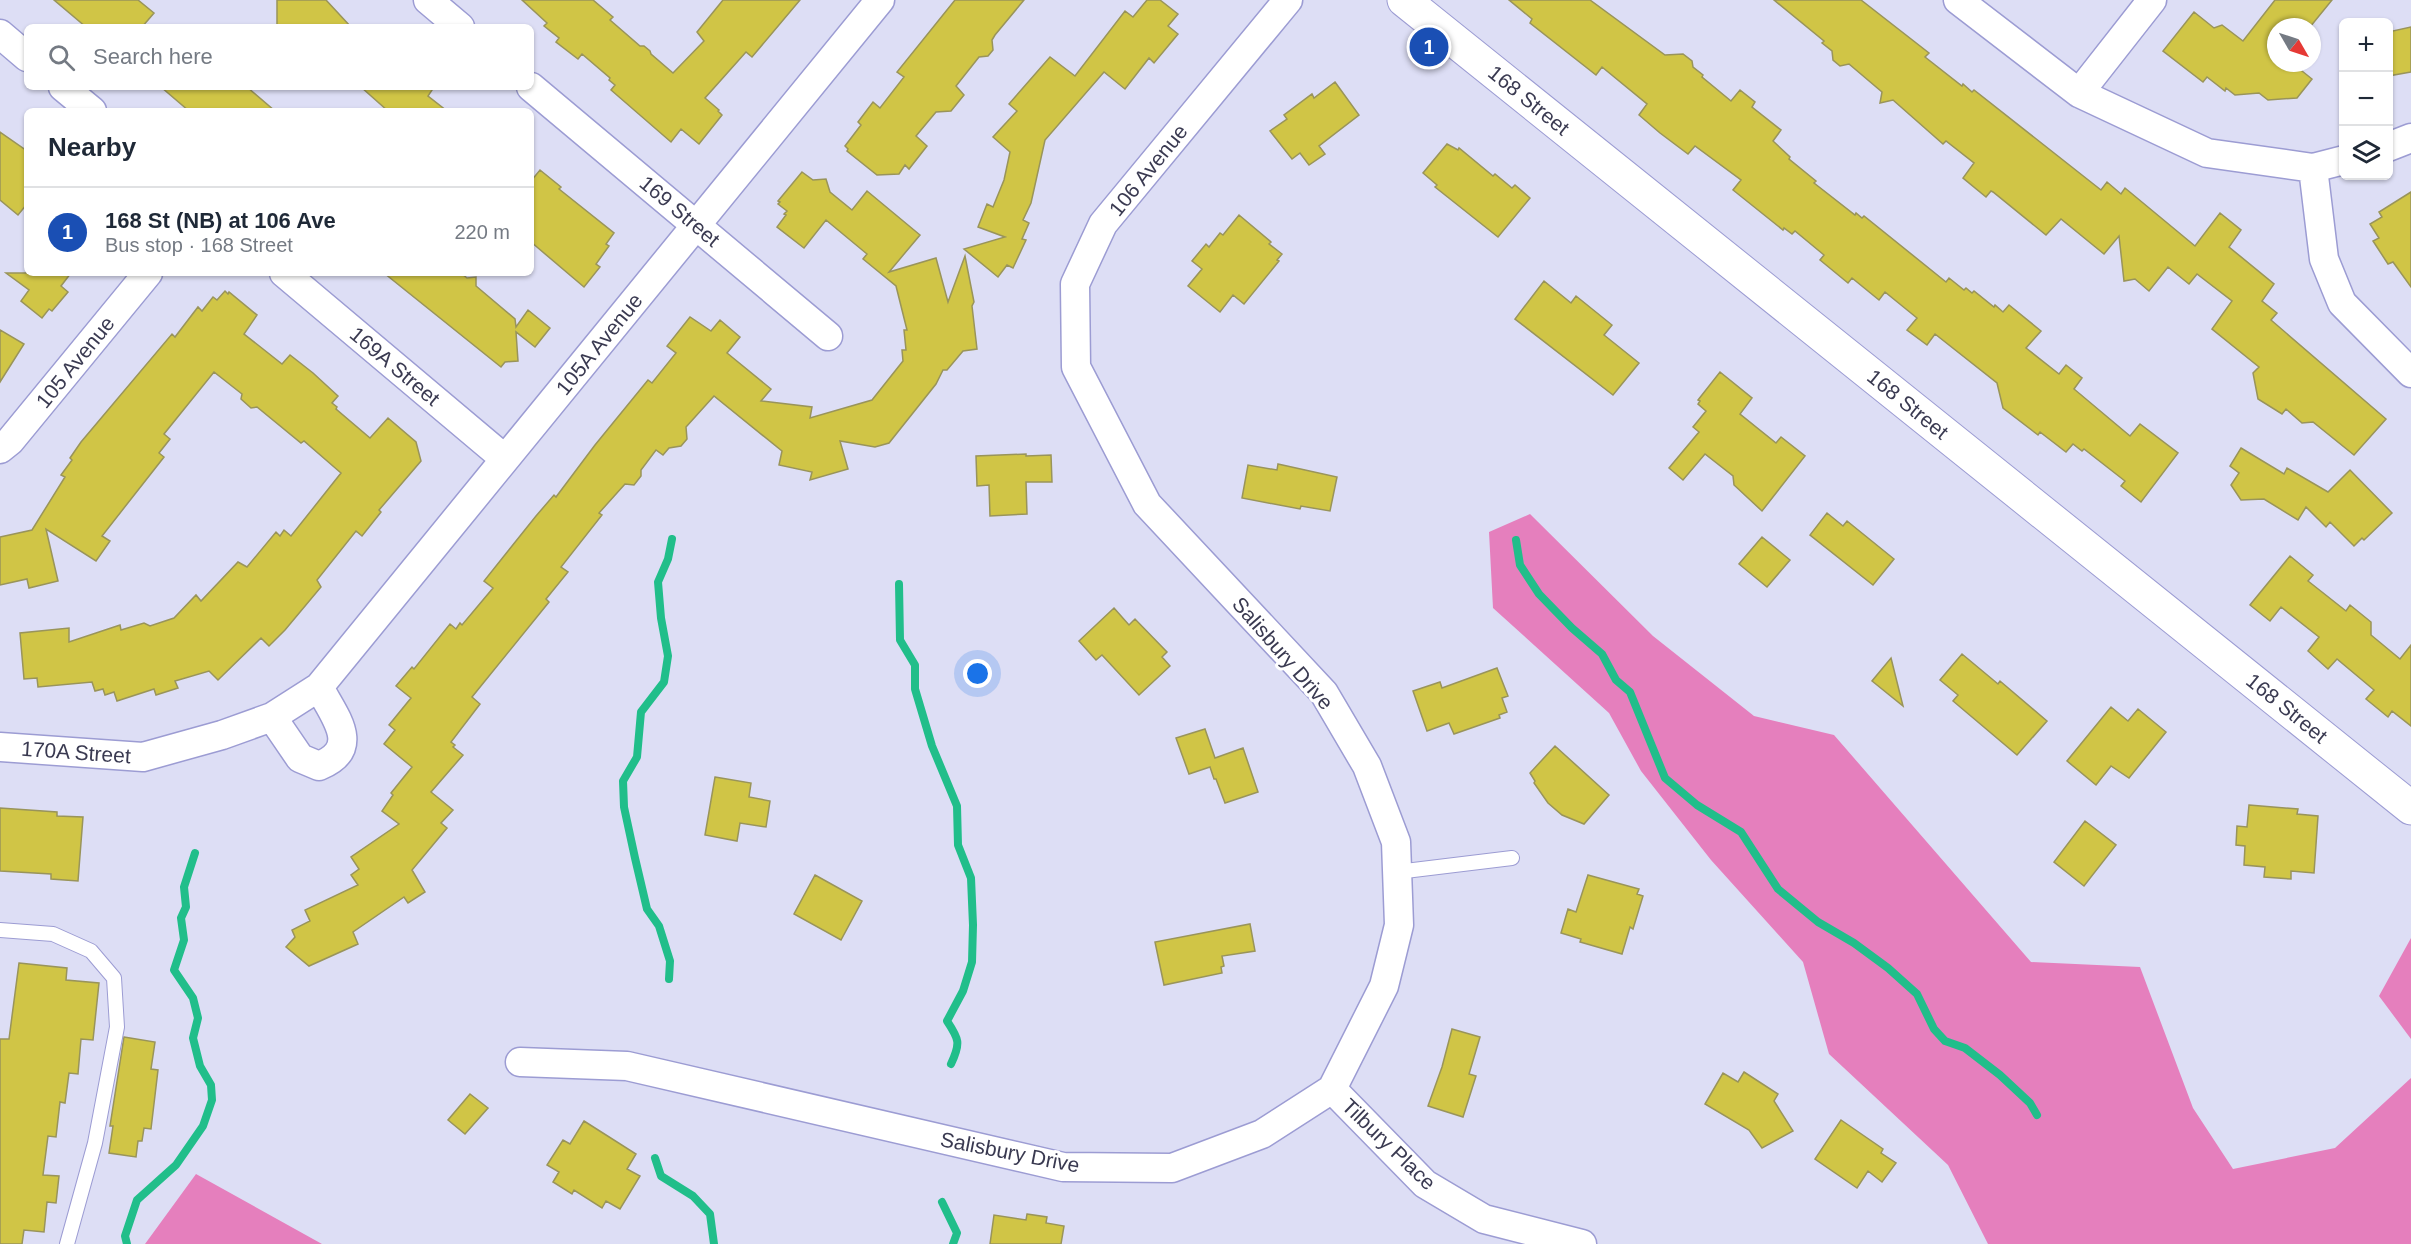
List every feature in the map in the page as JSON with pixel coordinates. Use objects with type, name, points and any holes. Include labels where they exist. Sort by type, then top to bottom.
[{"type":"street","points":[[428,0],[456,24]]},
{"type":"street","name":"105A Avenue","points":[[222,735],[272,717],[319,687],[880,0]]},
{"type":"street","name":"106 Avenue","points":[[1076,367],[1075,284],[1103,224],[1288,0]]},
{"type":"street","name":"168 Street","points":[[1404,0],[2411,808]]},
{"type":"street","points":[[1958,0],[2079,93],[2207,153],[2313,168],[2339,161]]},
{"type":"street","points":[[2079,93],[2152,0]]},
{"type":"street","points":[[0,34],[24,54]]},
{"type":"street","points":[[67,90],[88,108]]},
{"type":"street","name":"169 Street","points":[[534,90],[828,336]]},
{"type":"street","points":[[2393,145],[2411,138]]},
{"type":"street","points":[[2313,168],[2324,259],[2342,303],[2411,373]]},
{"type":"street","name":"105 Avenue","points":[[0,449],[10,441],[146,276]]},
{"type":"street","name":"169A Street","points":[[288,276],[505,459]]},
{"type":"street","name":"Salisbury Drive","points":[[520,1062],[627,1066],[1063,1167],[1172,1168],[1262,1134],[1332,1089],[1384,986],[1399,925],[1396,843],[1367,766],[1324,693],[1147,504],[1076,367]]},
{"type":"street","points":[[272,717],[300,758],[310,764],[319,765],[328,762],[342,749],[344,740],[342,731],[319,687]]},
{"type":"street","name":"170A Street","points":[[0,747],[143,757],[222,735]]},
{"type":"street","name":"Tilbury Place","points":[[1332,1089],[1425,1184],[1484,1219],[1582,1244]]},
{"type":"lane","points":[[1397,872],[1512,858]]},
{"type":"lane","points":[[0,930],[53,934],[91,951],[114,978],[117,1027],[95,1143],[67,1244]]},
{"type":"shaded area","points":[[1530,514],[1653,636],[1754,716],[1834,735],[2031,962],[2140,967],[2193,1108],[2233,1169],[2335,1148],[2411,1078],[2411,1244],[1988,1244],[1948,1165],[1829,1054],[1803,962],[1711,860],[1641,771],[1609,713],[1493,608],[1489,532]]},
{"type":"shaded area","points":[[2411,938],[2411,1039],[2379,996]]},
{"type":"shaded area","points":[[196,1174],[322,1244],[145,1244]]},
{"type":"building","points":[[54,0],[138,0],[154,13],[145,24],[82,24]]},
{"type":"building","points":[[277,0],[326,0],[348,24],[277,24]]},
{"type":"building","points":[[522,0],[593,0],[613,17],[610,20],[640,46],[650,51],[673,73],[704,41],[697,32],[723,0],[800,0],[752,57],[746,52],[705,98],[722,115],[699,144],[681,129],[671,142],[611,90],[615,85],[609,80],[610,78],[582,54],[578,59],[556,42],[559,38],[544,26],[547,23]]},
{"type":"building","points":[[955,0],[1024,0],[995,35],[992,40],[993,50],[988,56],[979,57],[956,86],[964,95],[951,111],[936,112],[916,136],[927,146],[909,169],[905,165],[899,174],[877,175],[847,151],[845,146],[861,125],[858,122],[873,102],[880,108],[904,77],[897,72]]},
{"type":"building","points":[[1147,0],[1160,0],[1178,14],[1168,26],[1178,34],[1154,63],[1149,58],[1125,89],[1104,72],[1045,140],[1031,203],[1023,220],[1029,223],[1022,239],[1026,240],[1013,268],[1007,265],[998,277],[964,249],[1005,237],[978,227],[987,204],[993,207],[1004,180],[1010,152],[993,137],[1017,111],[1009,104],[1050,57],[1075,76],[1125,11],[1133,17]]},
{"type":"building","points":[[1509,0],[1590,0],[1665,55],[1683,54],[1692,61],[1693,67],[1703,75],[1702,77],[1731,101],[1740,90],[1755,102],[1752,107],[1781,130],[1773,141],[1790,157],[1789,159],[1816,181],[1814,183],[1855,215],[1856,213],[1862,218],[1864,216],[1946,282],[1949,278],[1964,290],[1966,288],[1972,293],[1974,291],[2003,312],[2009,305],[2041,331],[2026,348],[2059,374],[2066,365],[2082,378],[2074,389],[2130,436],[2140,424],[2178,453],[2141,502],[2121,486],[2125,481],[2084,449],[2082,451],[2073,444],[2066,452],[2040,432],[2038,435],[2003,408],[1997,383],[1935,334],[1927,345],[1907,330],[1917,318],[1885,292],[1879,300],[1852,278],[1848,283],[1820,260],[1824,255],[1795,231],[1792,234],[1784,228],[1783,230],[1733,190],[1741,180],[1695,146],[1688,154],[1660,133],[1639,115],[1647,104],[1602,67],[1596,75],[1530,23],[1532,19]]},
{"type":"building","points":[[1774,0],[1861,0],[1929,53],[1925,57],[1962,86],[1963,84],[1972,92],[1974,90],[2101,190],[2107,182],[2121,194],[2125,188],[2195,246],[2220,213],[2241,230],[2229,247],[2274,284],[2262,301],[2277,313],[2271,320],[2386,419],[2354,455],[2313,422],[2302,423],[2286,409],[2282,414],[2258,399],[2253,373],[2259,367],[2212,329],[2232,301],[2197,274],[2189,284],[2168,267],[2149,291],[2135,279],[2124,281],[2119,236],[2104,254],[2061,219],[2046,235],[1993,192],[1991,191],[1986,197],[1963,178],[1974,163],[1946,141],[1943,144],[1893,100],[1880,103],[1882,92],[1849,64],[1840,66],[1833,60],[1832,51],[1822,43],[1824,41]]},
{"type":"building","points":[[2275,0],[2332,0],[2317,18],[2267,18],[2267,72],[2303,72],[2312,79],[2297,98],[2268,100],[2259,93],[2235,95],[2226,88],[2225,91],[2207,77],[2203,82],[2163,51],[2194,12],[2214,28],[2222,25],[2243,41]]},
{"type":"building","points":[[2411,27],[2411,72],[2393,75],[2393,31]]},
{"type":"building","points":[[1335,82],[1359,115],[1319,146],[1325,154],[1309,165],[1300,153],[1292,159],[1270,131],[1287,119],[1284,115],[1312,94],[1314,98]]},
{"type":"building","points":[[164,90],[250,90],[272,108],[186,108]]},
{"type":"building","points":[[364,90],[432,90],[428,96],[443,108],[385,108]]},
{"type":"building","points":[[0,132],[24,149],[24,208],[18,215],[0,200]]},
{"type":"building","points":[[1447,144],[1458,150],[1459,148],[1493,176],[1495,174],[1512,188],[1515,185],[1530,198],[1498,237],[1435,187],[1437,185],[1423,173]]},
{"type":"building","points":[[540,170],[561,187],[559,189],[614,233],[606,244],[609,246],[596,264],[600,267],[584,287],[534,245],[534,177]]},
{"type":"building","points":[[802,172],[813,180],[826,179],[830,192],[852,210],[867,191],[920,235],[889,272],[936,258],[948,302],[965,256],[974,302],[972,306],[977,349],[963,351],[947,370],[943,370],[936,384],[889,443],[875,447],[840,441],[848,469],[810,480],[812,472],[779,465],[782,451],[714,396],[686,427],[687,439],[681,446],[669,448],[663,455],[656,450],[641,470],[641,476],[634,485],[625,484],[599,513],[602,515],[561,567],[568,572],[546,599],[549,602],[472,697],[480,704],[451,742],[455,745],[453,747],[463,755],[431,792],[453,810],[441,823],[447,828],[412,870],[425,892],[408,903],[404,897],[353,932],[358,944],[309,966],[286,947],[295,937],[292,930],[310,921],[305,910],[358,885],[351,875],[359,869],[351,857],[399,824],[382,811],[393,795],[391,793],[412,767],[384,744],[395,730],[389,725],[411,698],[396,686],[412,667],[414,669],[450,624],[456,629],[460,623],[462,625],[493,588],[484,581],[554,495],[556,497],[648,380],[652,383],[676,353],[667,346],[690,317],[711,331],[720,320],[740,337],[727,353],[771,389],[761,401],[812,407],[810,418],[872,400],[903,361],[902,350],[906,350],[904,330],[907,330],[896,286],[863,259],[867,254],[826,220],[804,248],[777,227],[787,211],[778,204],[780,202],[778,201]]},
{"type":"building","points":[[2411,192],[2411,287],[2393,262],[2388,264],[2373,241],[2379,238],[2370,224],[2382,217],[2379,212]]},
{"type":"building","points":[[1239,215],[1282,254],[1277,260],[1279,261],[1244,304],[1233,295],[1220,312],[1188,286],[1202,269],[1192,261],[1206,244],[1209,247],[1220,233],[1223,235]]},
{"type":"building","points":[[6,273],[24,273],[24,276],[69,276],[61,286],[68,292],[52,311],[49,309],[42,318],[21,301],[29,290]]},
{"type":"building","points":[[388,276],[476,277],[476,286],[515,319],[516,327],[528,310],[550,328],[535,347],[516,332],[518,361],[505,362],[501,367]]},
{"type":"building","points":[[1544,281],[1571,303],[1576,296],[1612,325],[1604,335],[1639,363],[1613,395],[1515,319]]},
{"type":"building","points":[[225,291],[257,315],[244,334],[282,364],[290,355],[313,373],[338,396],[332,403],[337,407],[336,409],[370,438],[388,418],[416,442],[421,461],[379,510],[381,512],[362,536],[356,531],[317,580],[321,587],[285,630],[269,646],[261,638],[218,680],[209,671],[175,681],[178,688],[156,695],[154,689],[117,701],[114,692],[105,695],[103,689],[95,691],[92,682],[38,687],[37,678],[24,679],[20,633],[69,628],[69,642],[120,625],[121,630],[144,623],[150,626],[174,618],[196,595],[201,601],[238,562],[247,567],[276,532],[280,536],[284,530],[291,536],[341,473],[304,441],[301,443],[257,407],[251,408],[241,399],[242,394],[214,372],[164,434],[170,439],[159,453],[164,457],[102,536],[110,541],[96,561],[46,529],[58,581],[29,588],[27,579],[0,585],[0,537],[32,530],[65,477],[61,475],[81,442],[172,334],[175,337],[198,307],[202,311],[213,297],[217,300]]},
{"type":"building","points":[[0,330],[24,344],[0,382]]},
{"type":"building","points":[[1720,372],[1752,398],[1740,414],[1776,443],[1781,437],[1805,456],[1762,511],[1734,485],[1733,476],[1705,454],[1683,480],[1669,468],[1699,432],[1693,427],[1706,411],[1698,404],[1700,401],[1698,400]]},
{"type":"building","points":[[2241,448],[2284,474],[2287,468],[2328,492],[2350,470],[2392,513],[2364,540],[2362,538],[2354,546],[2330,522],[2326,527],[2306,507],[2298,520],[2264,499],[2241,500],[2231,485],[2239,473],[2230,466]]},
{"type":"building","points":[[1026,454],[1026,456],[1051,455],[1052,482],[1026,482],[1027,514],[990,516],[989,485],[977,486],[976,456]]},
{"type":"building","points":[[1278,464],[1337,477],[1330,511],[1301,506],[1300,509],[1242,498],[1248,465],[1277,470]]},
{"type":"building","points":[[1827,513],[1843,526],[1847,521],[1894,559],[1873,585],[1810,535]]},
{"type":"building","points":[[1762,537],[1790,560],[1767,587],[1739,564]]},
{"type":"building","points":[[2290,556],[2313,575],[2308,581],[2346,611],[2350,605],[2371,622],[2371,635],[2400,659],[2411,645],[2411,726],[2392,711],[2388,717],[2366,699],[2374,690],[2337,659],[2328,669],[2308,651],[2319,637],[2281,607],[2270,621],[2250,605]]},
{"type":"building","points":[[1114,608],[1129,625],[1135,619],[1167,652],[1162,657],[1170,666],[1139,695],[1102,655],[1096,660],[1079,641]]},
{"type":"building","points":[[1962,654],[1998,684],[2000,681],[2047,721],[2017,755],[1953,701],[1958,695],[1940,680]]},
{"type":"building","points":[[1891,658],[1903,706],[1872,681]]},
{"type":"building","points":[[1497,668],[1508,696],[1502,698],[1507,712],[1499,715],[1500,718],[1454,734],[1449,723],[1427,731],[1413,691],[1440,682],[1442,688]]},
{"type":"building","points":[[2111,707],[2128,721],[2138,709],[2166,732],[2129,778],[2111,766],[2096,785],[2067,761]]},
{"type":"building","points":[[1205,729],[1215,758],[1243,748],[1258,792],[1225,803],[1210,767],[1189,774],[1176,738]]},
{"type":"building","points":[[1555,746],[1609,795],[1584,824],[1562,815],[1548,803],[1530,773]]},
{"type":"building","points":[[715,777],[751,783],[749,797],[770,801],[766,827],[740,823],[737,841],[705,835]]},
{"type":"building","points":[[2249,805],[2298,809],[2297,814],[2318,816],[2314,873],[2291,871],[2291,879],[2264,877],[2265,867],[2244,865],[2245,846],[2236,845],[2237,826],[2247,827]]},
{"type":"building","points":[[0,808],[57,812],[57,816],[83,817],[78,881],[51,879],[51,874],[0,871]]},
{"type":"building","points":[[2085,821],[2116,845],[2084,886],[2054,862]]},
{"type":"building","points":[[815,875],[862,901],[841,940],[794,914]]},
{"type":"building","points":[[1588,875],[1639,889],[1637,894],[1643,896],[1633,929],[1630,927],[1622,954],[1580,942],[1581,939],[1561,933],[1568,909],[1576,912]]},
{"type":"building","points":[[1250,924],[1255,951],[1222,956],[1224,966],[1221,967],[1222,973],[1164,985],[1155,942]]},
{"type":"building","points":[[19,963],[67,968],[66,980],[99,983],[93,1040],[81,1039],[78,1074],[69,1073],[65,1103],[60,1102],[56,1137],[48,1136],[43,1175],[59,1176],[56,1203],[47,1202],[44,1232],[24,1230],[22,1244],[0,1244],[0,1039],[9,1039]]},
{"type":"building","points":[[1452,1029],[1480,1037],[1469,1074],[1476,1076],[1463,1117],[1428,1106]]},
{"type":"building","points":[[124,1037],[155,1042],[151,1069],[158,1070],[151,1129],[144,1128],[142,1141],[138,1141],[136,1157],[109,1153],[113,1126],[110,1126]]},
{"type":"building","points":[[1744,1072],[1778,1094],[1774,1101],[1793,1131],[1762,1148],[1749,1130],[1705,1104],[1723,1073],[1738,1082]]},
{"type":"building","points":[[470,1094],[488,1108],[465,1134],[448,1120]]},
{"type":"building","points":[[1841,1120],[1883,1149],[1881,1153],[1896,1163],[1882,1182],[1868,1171],[1857,1188],[1815,1159]]},
{"type":"building","points":[[584,1121],[636,1154],[627,1169],[640,1176],[620,1209],[606,1201],[602,1208],[574,1190],[572,1194],[553,1182],[559,1172],[547,1165],[563,1140],[570,1144]]},
{"type":"building","points":[[1027,1214],[1047,1217],[1046,1223],[1064,1226],[1061,1244],[990,1244],[994,1215],[1026,1220]]},
{"type":"waterway","points":[[669,979],[670,961],[659,926],[647,909],[635,858],[624,807],[623,781],[637,757],[641,712],[664,682],[668,656],[661,618],[658,582],[668,559],[672,539]]},
{"type":"waterway","points":[[1516,540],[1520,565],[1539,594],[1572,628],[1602,654],[1616,680],[1630,692],[1665,778],[1697,805],[1741,832],[1778,889],[1818,922],[1854,943],[1888,968],[1917,994],[1934,1029],[1945,1041],[1965,1048],[2000,1075],[2030,1103],[2037,1115]]},
{"type":"waterway","points":[[899,584],[900,640],[915,665],[915,689],[932,746],[957,806],[958,845],[971,878],[972,962],[963,991],[947,1021],[957,1041],[951,1064]]},
{"type":"waterway","points":[[127,1244],[125,1236],[137,1200],[176,1165],[203,1126],[212,1100],[211,1085],[200,1066],[193,1038],[198,1018],[193,998],[174,970],[184,940],[181,918],[186,907],[184,887],[195,853]]},
{"type":"waterway","points":[[655,1158],[661,1176],[693,1196],[710,1214],[714,1244]]},
{"type":"waterway","points":[[942,1202],[957,1233],[953,1244]]},
{"type":"place","name":"168 St (NB) at 106 Ave","points":[[1429,47]]}]
